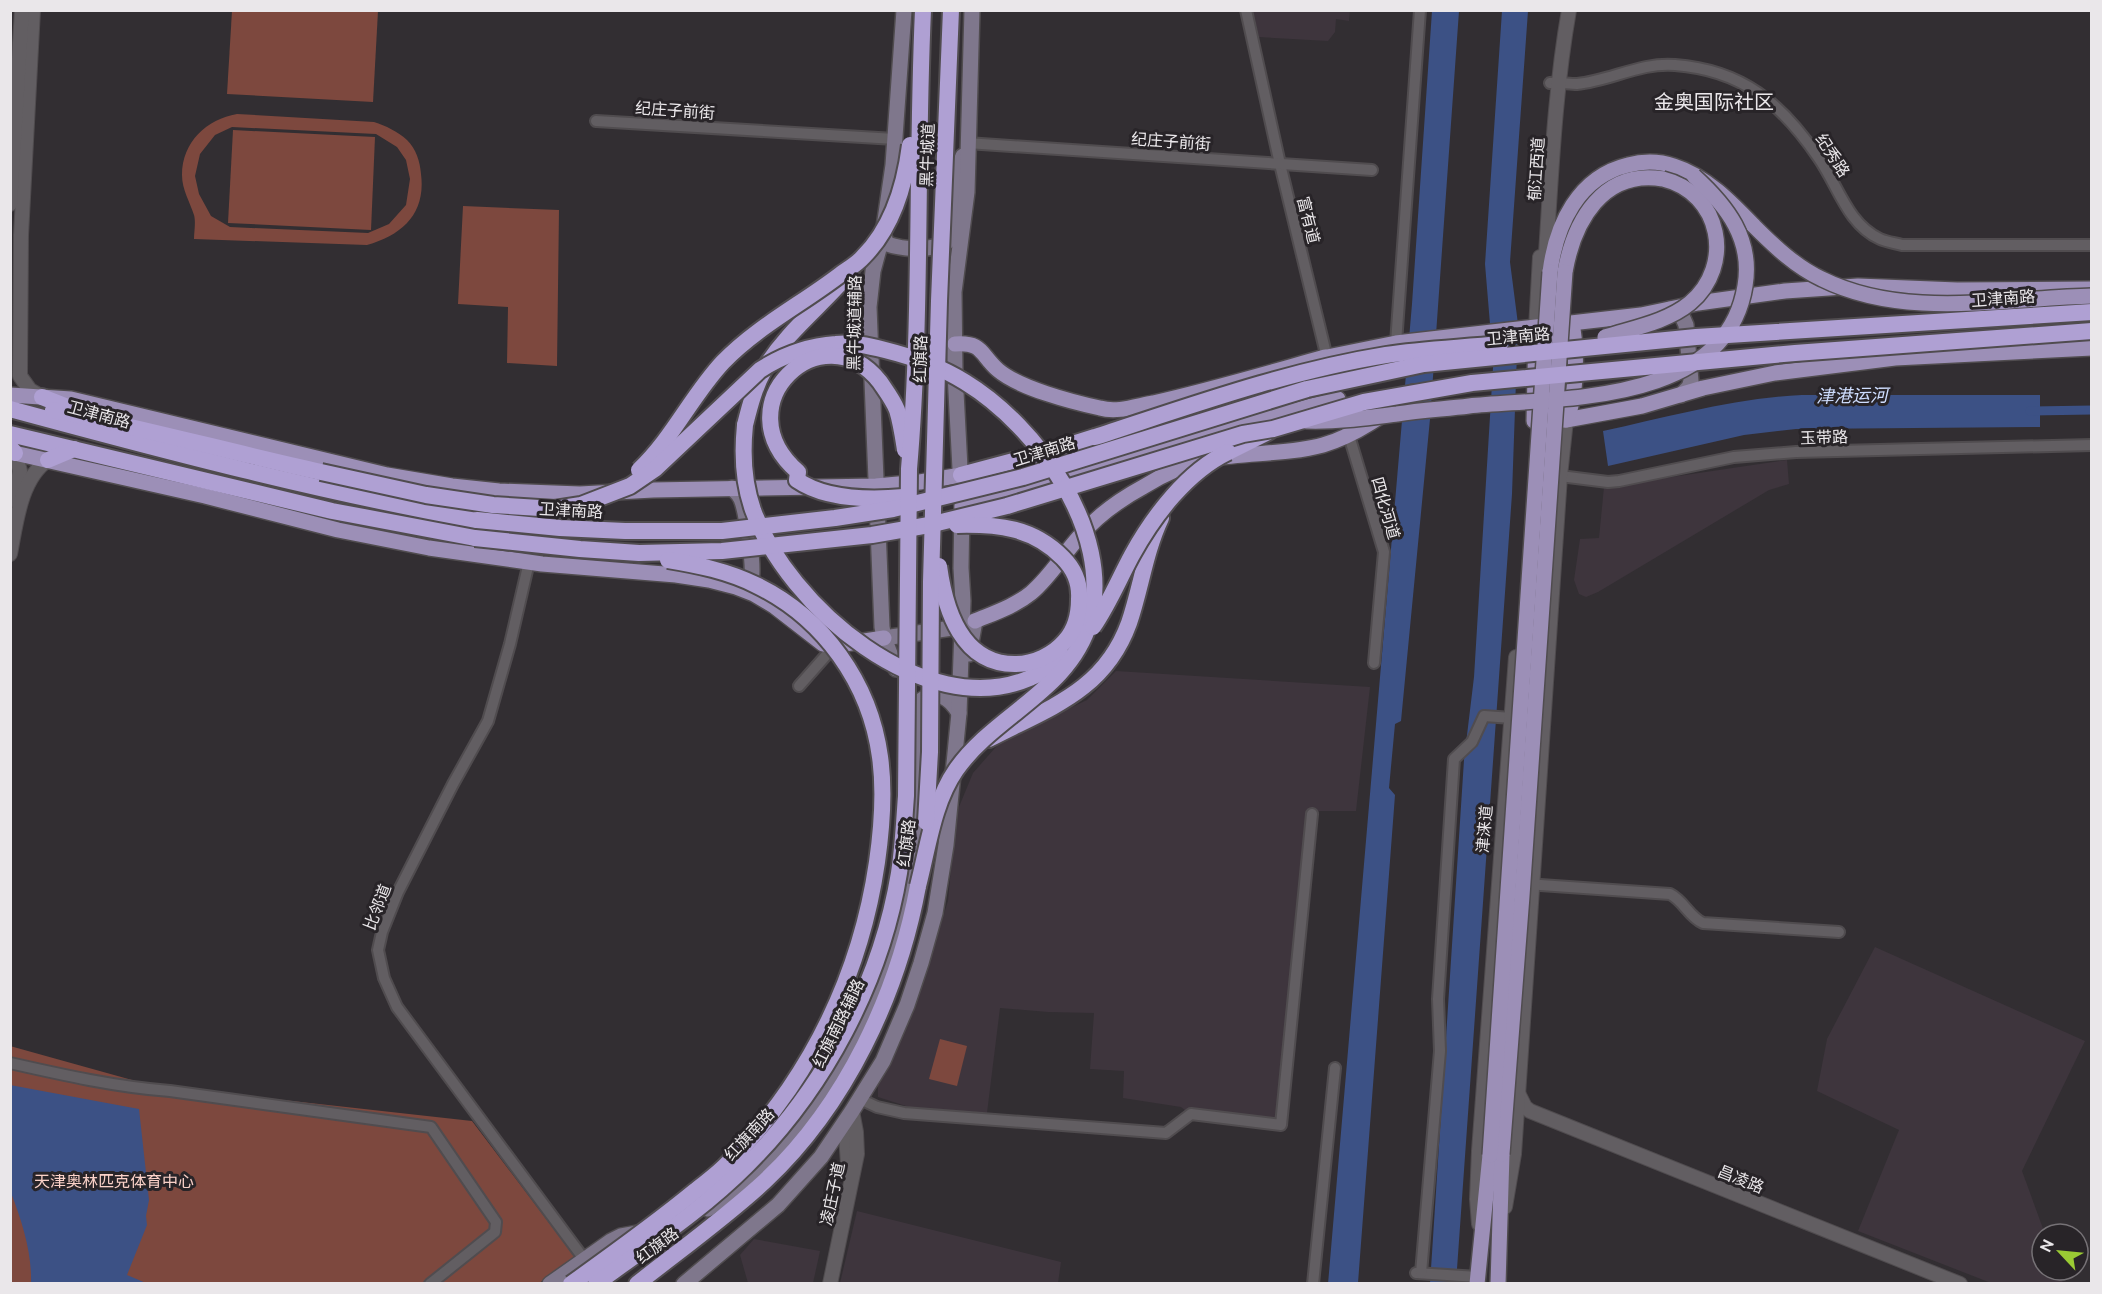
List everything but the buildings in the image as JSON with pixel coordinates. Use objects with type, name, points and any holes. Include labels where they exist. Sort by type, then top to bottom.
[{"type":"highway","name":"黑牛城道","points":[[916,302],[919,100],[923,10]]},
{"type":"highway","name":"黑牛城道","points":[[939,302],[951,10]]},
{"type":"highway","points":[[919,100],[899,196],[868,261],[792,332],[764,369],[749,409],[742,447],[746,485],[763,532],[777,558],[798,587],[837,627],[872,651],[928,678],[977,687],[1015,683],[1048,670],[1061,662],[1080,644],[1110,600],[1132,555],[1184,484],[1203,467],[1273,422]]},
{"type":"highway","points":[[603,497],[652,458],[694,398],[725,360],[762,328],[868,261]]},
{"type":"highway","name":"红旗路","points":[[874,963],[892,906],[899,875],[903,837],[907,747],[909,469],[914,416],[916,302]]},
{"type":"highway","name":"红旗路","points":[[637,1284],[735,1208],[767,1179],[828,1106],[862,1051],[881,1011],[912,924],[928,810],[931,529],[939,302]]},
{"type":"highway","name":"卫津南路","points":[[10,409],[184,456],[395,504],[477,520],[560,528],[625,531],[722,531],[960,500],[1307,389],[1381,372],[1449,360],[1691,331],[2091,312]]},
{"type":"highway","points":[[961,475],[1001,466],[1258,386],[1332,366],[1385,355],[1428,349],[1662,335],[1691,331]]},
{"type":"highway","points":[[931,529],[1243,434],[1273,422],[1300,421],[1364,402],[1472,383],[1795,353],[2091,331]]},
{"type":"highway","points":[[10,402],[96,418],[219,449],[426,495],[493,505],[555,509],[581,505],[630,486],[655,469],[760,370],[773,361],[800,350],[838,343],[862,345],[918,360],[964,381],[1001,409],[1031,439],[1051,465],[1082,524],[1090,550],[1094,579],[1093,603],[1090,620],[1082,641],[1070,662],[1033,700],[960,764],[944,791],[918,886]]},
{"type":"highway","points":[[909,469],[897,409],[875,376],[859,364],[835,356],[812,359],[794,369],[780,385],[771,409],[772,435],[782,456],[798,472],[797,480],[817,491],[866,499],[960,500]]},
{"type":"highway","points":[[42,397],[96,418]]},
{"type":"highway","points":[[10,434],[332,511],[475,538],[580,549],[629,552],[722,551],[931,529],[988,525],[1009,528],[1030,534],[1053,548],[1070,566],[1079,588],[1077,617],[1065,641],[1047,656],[1023,664],[1002,663],[973,650],[959,632],[950,613],[941,582],[931,529]]},
{"type":"highway","points":[[48,460],[75,449]]},
{"type":"highway","points":[[983,742],[1068,698],[1102,671],[1119,646],[1129,622],[1147,554],[1165,507]]},
{"type":"highway","points":[[629,552],[694,564],[738,577],[776,596],[807,619],[832,644],[856,680],[868,708],[881,759],[882,815],[874,879],[866,923],[844,986],[816,1044],[788,1089],[727,1165]]},
{"type":"highway","name":"红旗南路","points":[[596,1284],[667,1232],[737,1174],[785,1123],[805,1097],[849,1023],[874,963]]},
{"type":"highway","points":[[571,1284],[656,1222],[727,1165],[805,1097]]},
{"type":"main road","name":"黑牛城道辅路","points":[[884,638],[869,339],[868,261],[883,234],[895,139],[904,10]]},
{"type":"main road","points":[[684,1284],[778,1205],[821,1157],[853,1111],[883,1061],[907,1005],[935,913],[944,862],[959,694],[965,679],[968,623],[962,588],[955,279],[967,192],[972,10]]},
{"type":"main road","points":[[883,234],[887,244],[896,248],[936,248],[947,242],[957,172],[967,143]]},
{"type":"main road","points":[[1498,1284],[1501,1232],[1496,1154],[1552,257],[1559,231],[1574,202],[1584,190],[1606,174],[1623,166],[1651,162],[1673,165],[1717,190],[1764,236],[1801,267],[1820,279],[1853,291],[1887,300],[1938,303],[2091,296]]},
{"type":"main road","points":[[1300,421],[1349,420],[1486,404],[1597,396],[1648,383],[1695,362],[1714,346],[1730,327],[1743,297],[1746,271],[1744,250],[1734,221],[1718,199],[1694,176]]},
{"type":"main road","points":[[1496,1154],[1522,896],[1559,342],[1568,258],[1574,236],[1585,215],[1601,196],[1614,186],[1646,178],[1663,179],[1680,185],[1698,199],[1713,222],[1716,256],[1708,281],[1692,301],[1679,311],[1605,337]]},
{"type":"main road","points":[[868,261],[896,255],[948,257],[951,260],[955,279]]},
{"type":"main road","points":[[955,344],[971,343],[977,346],[997,368],[1020,383],[1108,410],[1182,396],[1327,357],[1396,343],[1568,325],[1785,291],[1858,286],[1969,290],[2091,289]]},
{"type":"main road","points":[[1697,385],[1688,318],[1698,303]]},
{"type":"main road","points":[[1670,309],[1682,316],[1691,331]]},
{"type":"main road","points":[[1566,420],[1573,402],[1575,346],[1573,329],[1568,325]]},
{"type":"main road","points":[[1537,328],[1529,373],[1534,421],[1566,420],[1642,406],[1681,395],[1697,385],[1776,373],[1895,358],[2091,348]]},
{"type":"main road","points":[[1273,422],[1300,382],[1327,357]]},
{"type":"main road","points":[[12,451],[338,530],[429,548],[529,562],[676,575],[736,587],[774,606],[824,647],[968,623],[1019,601],[1030,594],[1049,575],[1079,537],[1107,511],[1150,483],[1211,459],[1308,448],[1349,435],[1373,422],[1420,387],[1429,383],[1529,373]]},
{"type":"main road","points":[[10,394],[71,399],[331,462],[452,486],[499,491],[580,494],[732,488],[876,486],[961,475]]},
{"type":"main road","points":[[960,500],[1042,486],[1273,422],[1338,399]]},
{"type":"main road","points":[[732,488],[738,493],[744,506],[752,561],[751,579],[746,585],[736,587]]},
{"type":"main road","name":"红旗南路辅路","points":[[550,1284],[621,1236],[659,1229],[686,1221],[706,1211],[759,1168],[803,1121],[836,1070],[865,1015],[898,926],[908,888],[918,777],[917,712],[897,673],[884,638]]},
{"type":"main road","points":[[917,712],[921,700],[926,697],[940,696],[950,699],[959,713]]},
{"type":"main road","points":[[912,857],[944,862]]},
{"type":"main road","name":"津涞道","points":[[1477,1280],[1480,1239],[1496,1154]]},
{"type":"street","points":[[10,204],[18,106],[22,10]]},
{"type":"street","points":[[33,10],[18,106],[21,235],[20,376],[30,390],[42,397]]},
{"type":"street","name":"富有道","points":[[1246,10],[1280,164],[1327,357],[1349,435]]},
{"type":"street","points":[[1396,343],[1420,10]]},
{"type":"street","name":"郁江西道","points":[[1537,328],[1561,10]]},
{"type":"street","name":"郁江西道","points":[[1554,83],[1569,10]]},
{"type":"street","name":"纪秀路","points":[[1554,83],[1576,84],[1636,68],[1672,64],[1718,72],[1757,91],[1795,126],[1819,158],[1854,220],[1880,239],[1902,245],[2091,245]]},
{"type":"street","name":"纪庄子前街","points":[[596,121],[895,139]]},
{"type":"street","name":"纪庄子前街","points":[[967,143],[1372,170]]},
{"type":"street","points":[[1501,1232],[1515,1136],[1560,476],[1566,420]]},
{"type":"street","name":"津涞道","points":[[1480,1239],[1477,1199],[1479,1151],[1508,718],[1534,421]]},
{"type":"street","name":"四化河道","points":[[1349,435],[1384,552],[1374,663]]},
{"type":"street","name":"玉带路","points":[[1560,476],[1608,482],[1619,481],[1734,457],[1797,452],[2091,445]]},
{"type":"street","points":[[10,513],[20,471],[12,451]]},
{"type":"street","points":[[10,554],[28,486],[39,466],[48,460]]},
{"type":"street","name":"比邻道","points":[[529,562],[491,714],[398,892],[382,932],[378,950],[384,978],[397,1007],[584,1259]]},
{"type":"street","points":[[799,686],[824,647]]},
{"type":"street","points":[[1477,1280],[1459,1275],[1421,1273],[1440,1051],[1438,999],[1454,759],[1472,742],[1484,716],[1508,718]]},
{"type":"street","points":[[853,1111],[877,1107],[904,1113],[1166,1132],[1191,1114],[1281,1125],[1312,814]]},
{"type":"street","points":[[1498,882],[1670,894],[1676,897],[1692,916],[1703,923],[1839,932]]},
{"type":"street","points":[[10,1063],[69,1077],[144,1089],[431,1127],[496,1222],[495,1232],[430,1284]]},
{"type":"street","points":[[1313,1284],[1335,1068]]},
{"type":"street","name":"昌凌路","points":[[1518,1093],[1525,1107],[1530,1111],[1960,1284]]},
{"type":"street","name":"凌庄子道","points":[[822,1284],[848,1164],[853,1111]]},
{"type":"street","name":"凌庄子道","points":[[830,1284],[858,1154],[853,1111]]},
{"type":"street","name":"昌凌路","points":[[1515,1136],[1521,1125],[1533,1119],[1941,1284]]},
{"type":"shaded area","points":[[1253,10],[1350,11],[1349,21],[1336,19],[1335,32],[1328,41],[1259,37]]},
{"type":"shaded area","points":[[1787,460],[1789,484],[1769,490],[1598,592],[1586,597],[1579,594],[1574,580],[1580,539],[1599,538],[1604,487]]},
{"type":"shaded area","points":[[1116,671],[1370,687],[1356,811],[1317,811],[1286,1124],[1282,1129],[1195,1118],[1181,1107],[1123,1098],[1124,1071],[1090,1069],[1094,1013],[1000,1008],[987,1113],[909,1107],[878,1097],[878,1085],[918,995],[948,901],[956,814],[973,773],[1002,740],[1087,700]]},
{"type":"shaded area","points":[[1875,947],[2085,1041],[2022,1171],[2041,1222],[2030,1222],[2030,1282],[2063,1283],[1991,1283],[1858,1231],[1899,1130],[1817,1091],[1827,1039]]},
{"type":"shaded area","points":[[857,1211],[1061,1262],[1058,1283],[840,1283]]},
{"type":"shaded area","points":[[754,1239],[820,1251],[813,1283],[748,1283],[740,1255]]},
{"type":"green space","points":[[232,11],[378,11],[373,102],[227,94]]},
{"type":"green space","points":[[237,114],[374,122],[391,129],[410,144],[419,160],[422,188],[416,211],[401,228],[391,235],[367,245],[194,239],[195,218],[183,186],[183,163],[186,152],[198,134],[206,127]],"holes":[[[232,127],[376,134],[397,147],[406,160],[410,179],[406,205],[389,224],[368,233],[230,227],[211,216],[199,194],[195,176],[200,154],[215,135]]]},
{"type":"green space","points":[[233,130],[375,137],[371,230],[228,223]]},
{"type":"green space","points":[[463,206],[559,210],[557,366],[507,363],[508,307],[458,304]]},
{"type":"green space","points":[[940,1039],[967,1046],[957,1086],[929,1079]]},
{"type":"green space","name":"天津奥林匹克体育中心","points":[[10,1046],[150,1085],[472,1121],[575,1257],[538,1284],[11,1283]]},
{"type":"water","points":[[1432,11],[1459,11],[1430,419],[1401,721],[1395,724],[1389,788],[1395,795],[1358,1283],[1328,1284],[1412,304]]},
{"type":"water","points":[[1502,11],[1528,11],[1510,262],[1518,324],[1512,494],[1456,1283],[1430,1284],[1464,760],[1474,677],[1495,335],[1490,324],[1485,264]]},
{"type":"water","points":[[1802,395],[2040,395],[2040,427],[1796,429],[1744,435],[1608,466],[1603,431],[1727,404]]},
{"type":"water","points":[[10,1085],[139,1109],[149,1200],[147,1225],[127,1275],[146,1283],[31,1283],[26,1237],[11,1193]]},
{"type":"waterway","name":"津港运河","points":[[2030,411],[2092,410]]},
{"type":"district","name":"金奥国际社区","points":[[1714,102]]}]
